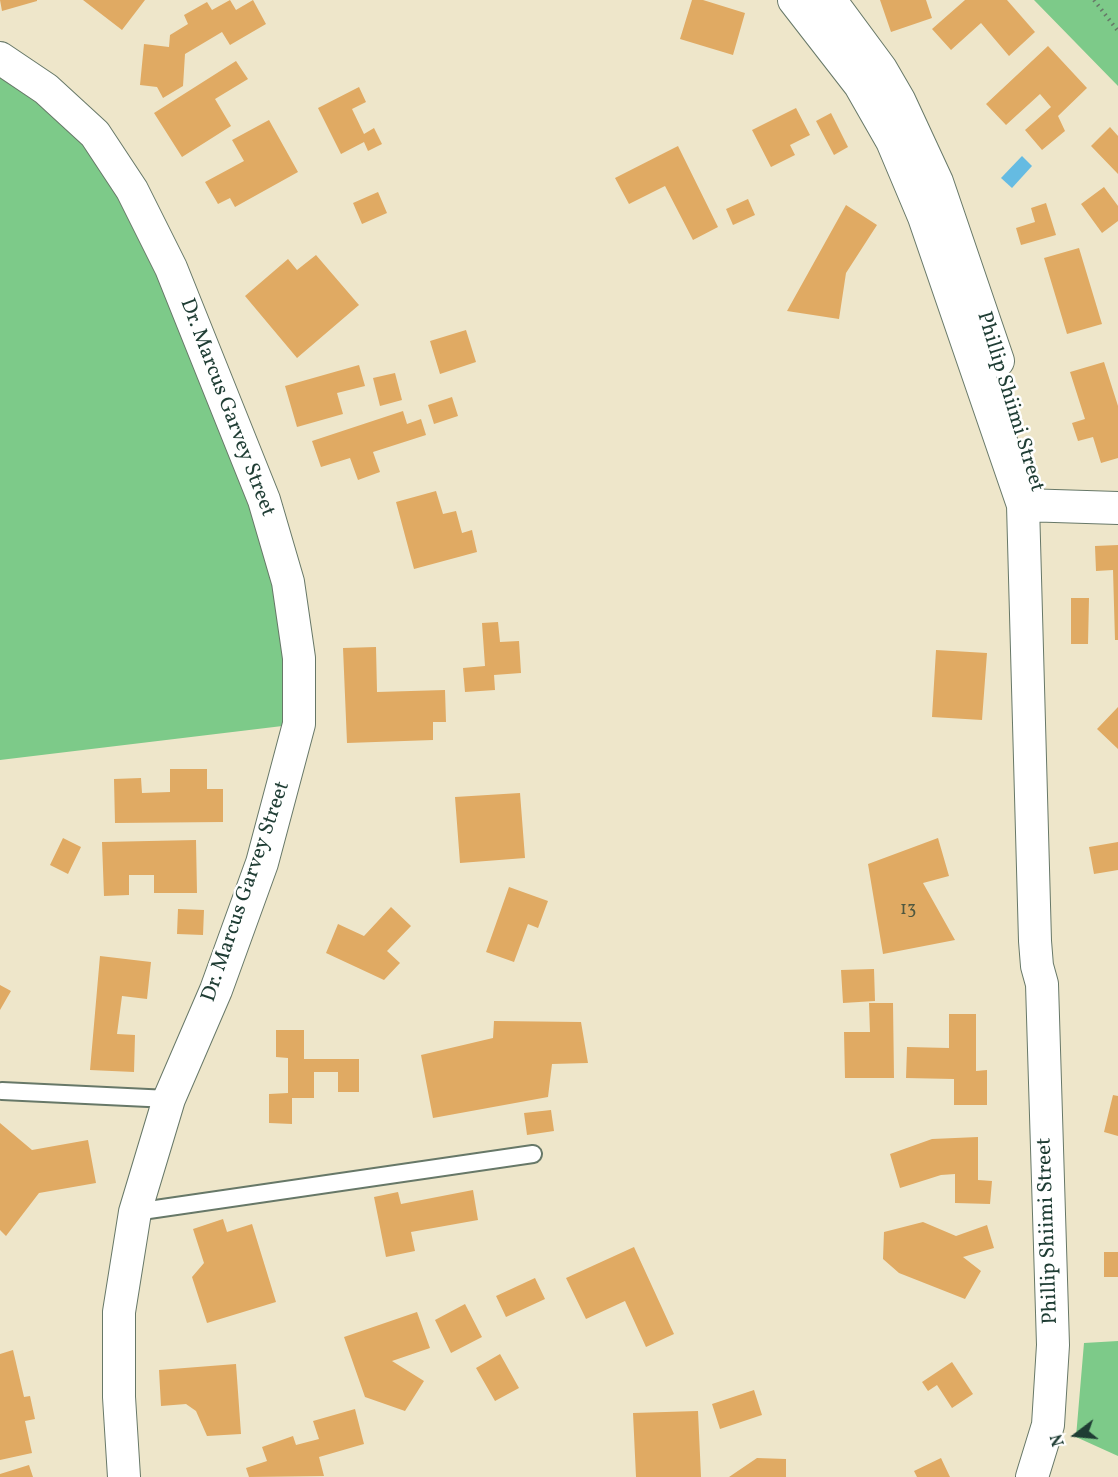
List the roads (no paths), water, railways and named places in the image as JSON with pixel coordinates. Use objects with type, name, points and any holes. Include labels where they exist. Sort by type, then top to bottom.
[{"type":"street","name":"Phillip Shiimi Street","points":[[794,0],[860,85],[892,141],[924,217],[1033,514]]},
{"type":"street","name":"Phillip Shiimi Street","points":[[830,0],[881,69],[899,100],[937,182],[1020,426],[1033,514],[1052,941],[1049,967],[1042,984],[1053,1345],[1048,1425],[1032,1477]]},
{"type":"street","name":"Dr. Marcus Garvey Street","points":[[0,58],[46,89],[95,134],[132,190],[171,268],[223,392],[264,500],[288,582],[299,658],[299,724],[261,863],[216,990],[169,1099],[135,1212],[119,1312],[119,1397],[124,1477]]},
{"type":"street","points":[[1033,514],[1118,508]]},
{"type":"street","points":[[1033,514],[1118,525]]},
{"type":"lane","points":[[2,1091],[169,1099]]},
{"type":"lane","points":[[135,1212],[533,1154]]},
{"type":"water","points":[[1022,156],[1032,166],[1012,188],[1001,178]]}]
